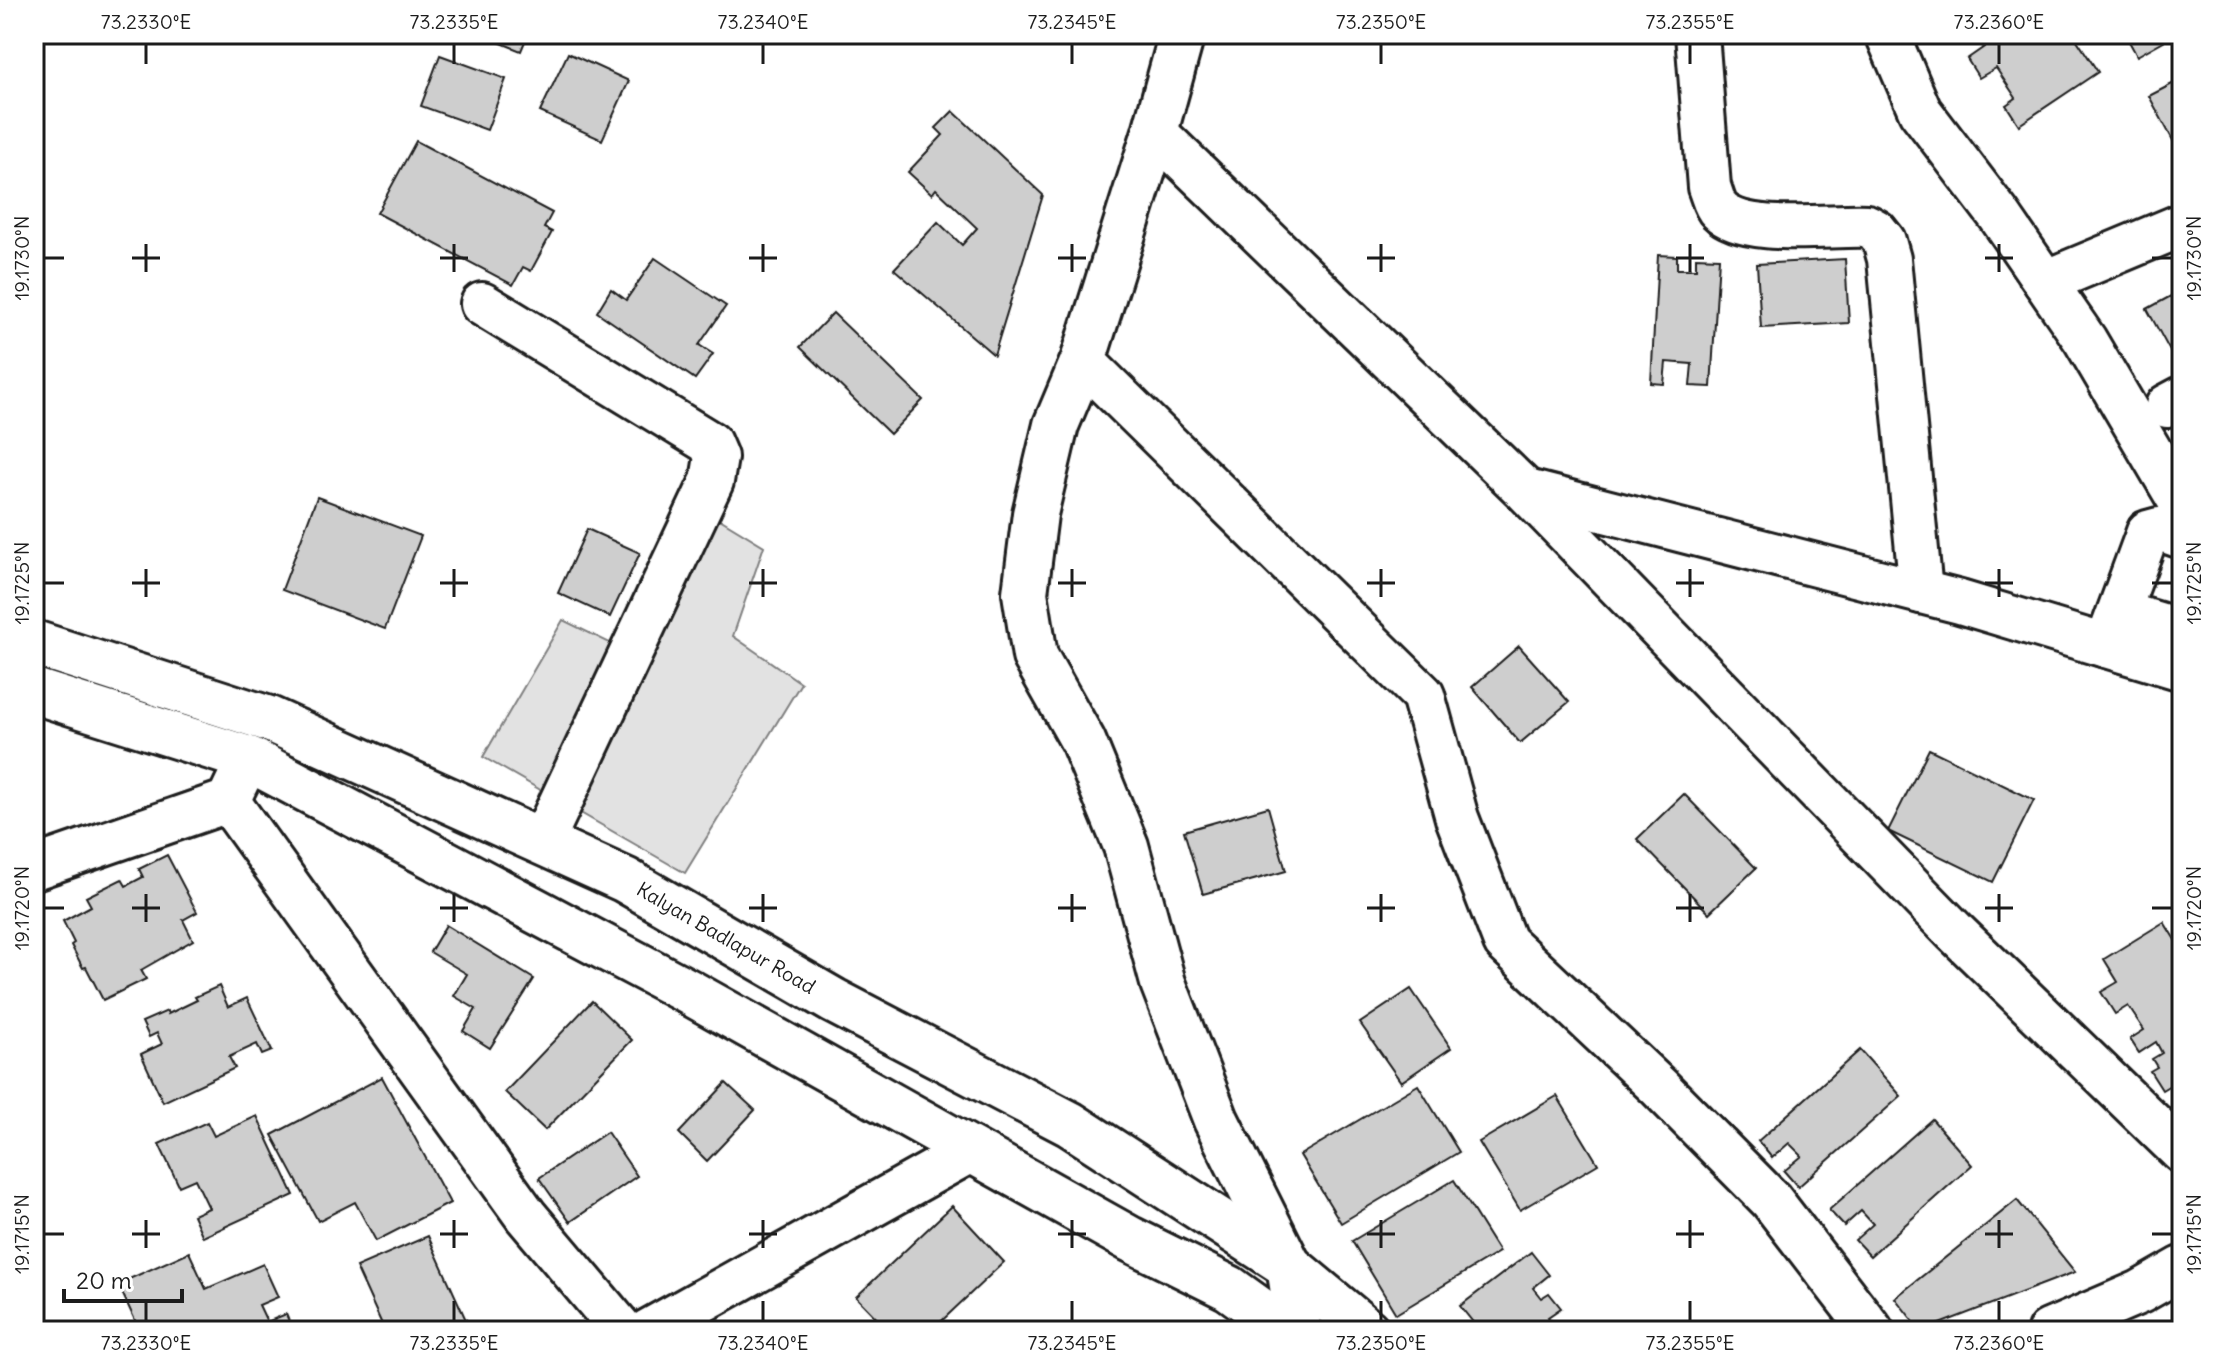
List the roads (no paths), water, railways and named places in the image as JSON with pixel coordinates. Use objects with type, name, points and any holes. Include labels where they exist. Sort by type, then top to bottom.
[{"type":"main road","points":[[1173,38],[1155,132],[1083,361],[1056,425],[1035,514],[1025,593],[1035,656],[1083,741],[1126,846],[1163,983],[1216,1120],[1289,1266],[1299,1331]]},
{"type":"main road","name":"Kalyan Badlapur Road","points":[[34,643],[269,719],[625,880],[834,1001],[1070,1124],[1289,1266],[1367,1331]]},
{"type":"main road","points":[[78,657],[47,695],[249,759],[689,992],[1130,1239],[1229,1288],[1289,1331]]},
{"type":"street","points":[[1697,34],[1709,187],[1717,209],[1731,219],[1756,225],[1867,226],[1884,241],[1894,299],[1921,592]]},
{"type":"street","points":[[1887,34],[1920,111],[1999,215],[2085,340],[2179,493]]},
{"type":"street","points":[[1155,132],[1526,491],[1955,932],[2182,1152]]},
{"type":"street","points":[[2045,282],[2182,225]]},
{"type":"street","points":[[482,304],[710,443],[716,457],[712,481],[542,842]]},
{"type":"street","points":[[1083,361],[1423,695],[1457,818],[1505,942],[1659,1087],[1771,1200],[1872,1331]]},
{"type":"street","points":[[1526,491],[1921,592],[2112,629],[2182,631]]},
{"type":"street","points":[[2112,629],[2148,532],[2159,529],[2182,537]]},
{"type":"street","points":[[2112,629],[2182,669]]},
{"type":"street","points":[[34,868],[228,801],[269,719]]},
{"type":"street","points":[[228,801],[526,1216],[623,1331]]},
{"type":"street","points":[[648,1331],[972,1150]]},
{"type":"street","points":[[2049,1331],[2140,1292],[2182,1268]]}]
